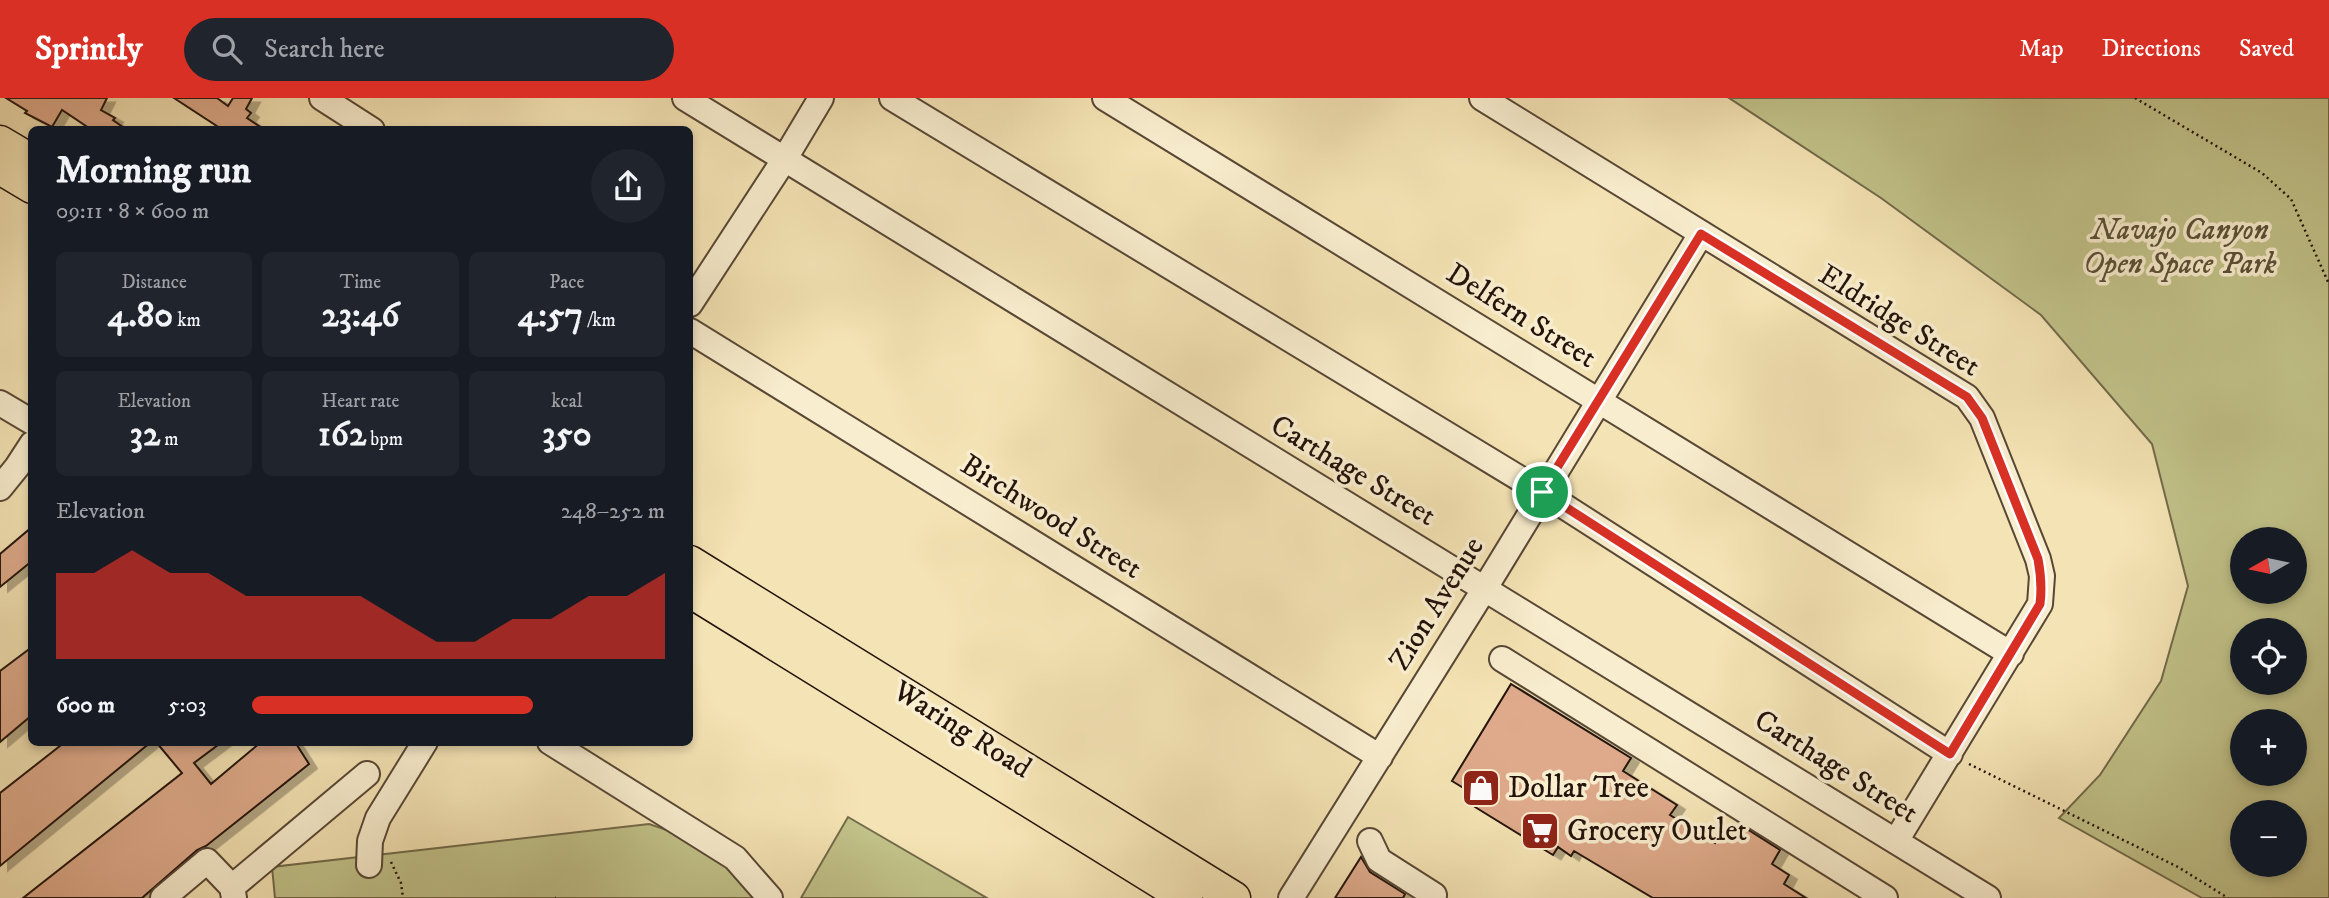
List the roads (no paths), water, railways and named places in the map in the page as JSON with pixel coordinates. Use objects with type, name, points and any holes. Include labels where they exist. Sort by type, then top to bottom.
[{"type":"main road","points":[[0,142],[28,160]]},
{"type":"main road","points":[[0,168],[28,185]]},
{"type":"main road","name":"Waring Road","points":[[693,564],[1234,898]]},
{"type":"main road","name":"Waring Road","points":[[693,593],[1186,898]]},
{"type":"street","name":"Carthage Street","points":[[685,98],[1988,898]]},
{"type":"street","points":[[693,299],[821,98]]},
{"type":"street","points":[[892,98],[1542,492],[1950,754]]},
{"type":"street","name":"Delfern Street","points":[[1105,98],[2011,654]]},
{"type":"street","name":"Eldridge Street","points":[[1482,98],[1967,397],[1982,418],[2038,559],[2042,576],[2040,604],[1896,841]]},
{"type":"street","points":[[338,102],[367,126]]},
{"type":"street","name":"Zion Avenue","points":[[1291,898],[1485,589],[1597,400],[1701,234]]},
{"type":"street","name":"Birchwood Street","points":[[693,333],[1380,757]]},
{"type":"street","points":[[0,403],[28,420]]},
{"type":"street","points":[[0,488],[28,450]]},
{"type":"street","points":[[1502,659],[1885,898]]},
{"type":"street","points":[[369,862],[370,841],[378,818],[423,746]]},
{"type":"street","points":[[556,746],[735,858],[770,898]]},
{"type":"street","points":[[163,898],[207,861],[233,892],[367,774]]},
{"type":"street","points":[[1370,841],[1379,860],[1434,895]]},
{"type":"place","name":"Dollar Tree","points":[[1481,788]]},
{"type":"place","name":"Grocery Outlet","points":[[1540,831]]},
{"type":"park label","name":"Navajo Canyon Open Space Park","points":[[2180,247]]}]
